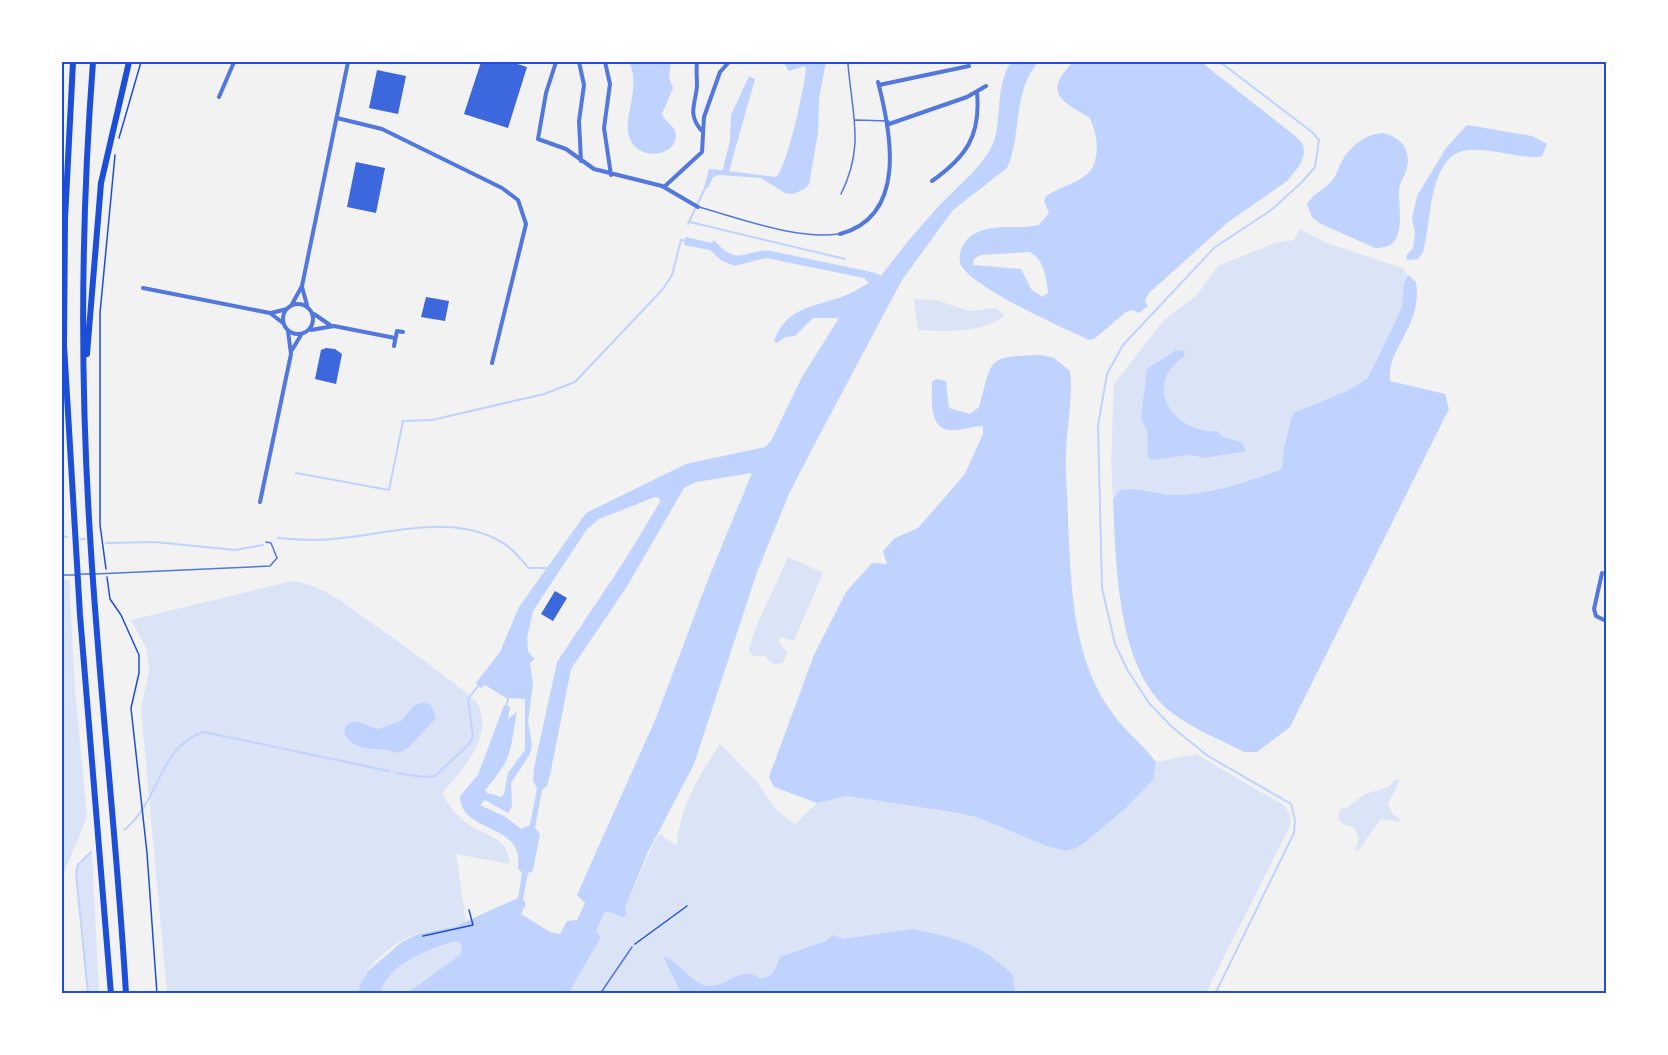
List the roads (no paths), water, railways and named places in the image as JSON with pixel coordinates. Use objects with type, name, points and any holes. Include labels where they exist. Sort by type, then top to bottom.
[{"type":"highway","points":[[64,345],[65,219],[73,62]]},
{"type":"highway","points":[[93,62],[84,231],[83,395],[90,534],[126,993]]},
{"type":"highway","points":[[83,395],[101,183],[129,62]]},
{"type":"highway","points":[[62,329],[80,615],[111,993]]},
{"type":"street","points":[[219,97],[234,62]]},
{"type":"street","points":[[310,330],[314,321],[303,298],[302,286],[348,62]]},
{"type":"street","points":[[556,62],[546,93],[538,139],[566,149],[581,161],[611,175],[664,187],[698,207]]},
{"type":"street","points":[[579,62],[584,85],[579,121],[581,161]]},
{"type":"street","points":[[605,62],[610,84],[604,128],[611,175]]},
{"type":"street","points":[[697,62],[697,86],[692,111],[693,120],[702,130]]},
{"type":"street","points":[[664,187],[702,152],[702,130],[712,92],[729,62]]},
{"type":"street","points":[[840,234],[867,220],[879,206],[887,184],[891,165],[889,123],[878,84],[969,66]]},
{"type":"street","points":[[889,123],[977,92],[986,86]]},
{"type":"street","points":[[932,181],[956,164],[967,150],[979,110],[977,92]]},
{"type":"street","points":[[337,118],[382,129],[502,188],[518,200],[526,224],[492,363]]},
{"type":"street","points":[[283,323],[289,307],[302,286]]},
{"type":"street","points":[[143,288],[270,313],[283,323],[288,331],[291,354]]},
{"type":"street","points":[[270,313],[298,304],[334,326]]},
{"type":"street","points":[[260,502],[291,354],[301,335],[310,330],[334,326],[395,338]]},
{"type":"street","points":[[288,331],[301,335]]},
{"type":"street","points":[[394,346],[397,331],[403,332]]},
{"type":"street","points":[[1602,573],[1594,609],[1596,616],[1606,621]]},
{"type":"lane","points":[[841,194],[855,157],[848,64]]},
{"type":"lane","points":[[854,120],[889,123]]},
{"type":"lane","points":[[698,207],[802,232],[822,235],[840,234]]},
{"type":"lane","points":[[62,575],[270,566],[277,558],[271,543],[266,542]]},
{"type":"lane","points":[[600,993],[632,947]]},
{"type":"water","points":[[629,62],[671,62],[669,78],[673,88],[662,114],[675,130],[676,137],[674,144],[663,152],[656,154],[641,151],[630,139],[628,122],[633,83]]},
{"type":"water","points":[[783,62],[826,62],[819,98],[818,133],[809,184],[794,194],[785,193],[761,178],[719,175],[713,177],[708,188],[704,188],[709,169],[723,170],[730,140],[731,115],[749,76],[755,79],[729,171],[776,177],[780,171],[795,126],[806,68],[804,66],[789,71]]},
{"type":"water","points":[[1011,62],[1038,62],[1024,87],[1015,142],[1007,168],[953,210],[902,280],[789,494],[757,572],[694,764],[648,852],[625,907],[627,913],[623,918],[608,911],[604,913],[596,931],[601,937],[569,993],[407,993],[460,955],[462,945],[456,941],[422,953],[401,965],[385,982],[380,993],[358,994],[360,984],[368,971],[402,942],[418,934],[456,926],[518,898],[522,873],[518,868],[517,853],[512,842],[470,817],[463,808],[460,796],[478,775],[504,705],[510,707],[508,719],[517,712],[511,746],[506,761],[485,790],[487,793],[501,797],[504,794],[508,773],[525,750],[525,699],[506,698],[485,685],[481,688],[476,683],[500,652],[519,607],[586,513],[686,464],[765,447],[771,441],[802,377],[839,318],[813,318],[795,336],[785,337],[777,343],[774,341],[784,323],[798,312],[844,296],[869,283],[864,278],[766,258],[734,266],[721,260],[710,250],[684,245],[686,237],[712,243],[714,240],[730,254],[741,255],[771,251],[876,273],[881,276],[922,225],[972,173],[990,150],[997,130],[1000,96]],"holes":[[[752,473],[707,582],[656,718],[577,895],[585,903],[577,920],[567,921],[560,934],[550,932],[521,914],[526,904],[523,899],[528,873],[533,871],[540,834],[535,828],[542,790],[547,786],[550,775],[571,669],[626,588],[684,488],[696,482]],[[655,497],[659,498],[660,502],[623,563],[557,662],[534,768],[533,781],[537,788],[530,825],[521,829],[504,816],[480,805],[485,800],[508,813],[512,806],[511,783],[530,754],[532,745],[528,721],[533,684],[530,663],[534,659],[528,651],[527,638],[533,611],[587,529],[599,519]]]},
{"type":"water","points":[[1073,62],[1201,62],[1294,135],[1303,144],[1304,154],[1300,165],[1287,181],[1227,223],[1149,293],[1145,301],[1148,306],[1139,313],[1133,310],[1126,312],[1094,339],[1089,340],[1002,297],[971,276],[960,263],[960,253],[964,243],[976,233],[991,228],[1039,225],[1049,213],[1044,201],[1046,196],[1081,179],[1094,164],[1097,148],[1095,131],[1089,117],[1063,100],[1057,88],[1064,72]],"holes":[[[1029,252],[1041,263],[1047,281],[1048,293],[1042,297],[1031,289],[1021,269],[973,265],[974,259],[980,255]]]},
{"type":"water","points":[[1467,125],[1532,136],[1547,144],[1542,156],[1537,157],[1471,150],[1457,153],[1446,162],[1434,191],[1423,252],[1418,259],[1407,260],[1406,256],[1413,248],[1415,233],[1412,219],[1417,196],[1446,148]]},
{"type":"water","points":[[1383,133],[1394,137],[1403,145],[1408,161],[1399,189],[1400,217],[1397,236],[1393,243],[1386,247],[1375,248],[1319,223],[1312,217],[1307,204],[1333,180],[1343,159],[1357,143],[1369,136]]},
{"type":"water","points":[[1408,275],[1416,282],[1417,298],[1410,324],[1393,358],[1390,381],[1445,394],[1449,409],[1290,727],[1257,752],[1244,752],[1175,715],[1156,697],[1141,673],[1130,646],[1118,585],[1113,499],[1120,490],[1127,489],[1175,495],[1202,493],[1282,469],[1284,446],[1293,413],[1349,390],[1368,378],[1402,307],[1404,283]]},
{"type":"water","points":[[1176,350],[1185,351],[1184,357],[1171,368],[1165,381],[1164,394],[1168,406],[1188,425],[1202,430],[1218,431],[1222,437],[1242,442],[1246,451],[1205,458],[1190,455],[1152,460],[1148,458],[1147,431],[1141,418],[1147,369]]},
{"type":"water","points":[[1041,355],[1054,358],[1070,371],[1066,479],[1072,594],[1080,641],[1096,686],[1108,707],[1156,762],[1153,780],[1126,808],[1088,840],[1077,848],[1066,851],[1049,847],[976,817],[847,796],[817,803],[774,787],[769,777],[814,655],[846,592],[872,563],[887,564],[883,551],[895,538],[918,528],[965,474],[983,434],[983,426],[950,430],[938,424],[933,411],[932,382],[936,379],[946,381],[949,408],[970,414],[979,407],[990,369],[995,363],[1010,357]]},
{"type":"water","points":[[423,702],[431,705],[436,718],[408,748],[398,753],[361,747],[349,740],[344,733],[346,726],[355,722],[378,729],[401,721],[414,706]]},
{"type":"water","points":[[912,929],[967,943],[990,956],[1013,975],[1015,993],[681,993],[663,956],[697,982],[709,986],[747,974],[761,979],[765,978],[774,971],[780,957],[826,941],[833,935],[844,939]]},
{"type":"waterway","points":[[1215,994],[1294,833],[1295,820],[1291,804],[1208,756],[1172,727],[1149,703],[1128,671],[1115,644],[1102,588],[1098,425],[1107,374],[1123,345],[1215,247],[1270,211],[1315,167],[1319,140],[1312,132],[1220,62]]},
{"type":"waterway","points":[[688,224],[706,186]]},
{"type":"waterway","points":[[690,222],[845,259]]},
{"type":"waterway","points":[[296,473],[389,490],[403,421],[432,420],[544,394],[575,382],[663,289],[672,275],[681,240],[686,241]]},
{"type":"waterway","points":[[278,538],[326,540],[419,528],[459,528],[496,539],[514,552],[529,568],[551,568]]},
{"type":"waterway","points":[[62,536],[67,537]]},
{"type":"waterway","points":[[106,543],[155,542],[235,550],[263,545]]},
{"type":"waterway","points":[[396,773],[424,777],[435,776],[468,745],[473,737],[468,699],[479,685]]},
{"type":"waterway","points":[[506,708],[509,695]]},
{"type":"waterway","points":[[124,830],[145,805],[168,761],[189,739],[204,732],[389,771]]},
{"type":"waterway","points":[[88,994],[76,873],[78,865],[91,852]]}]
